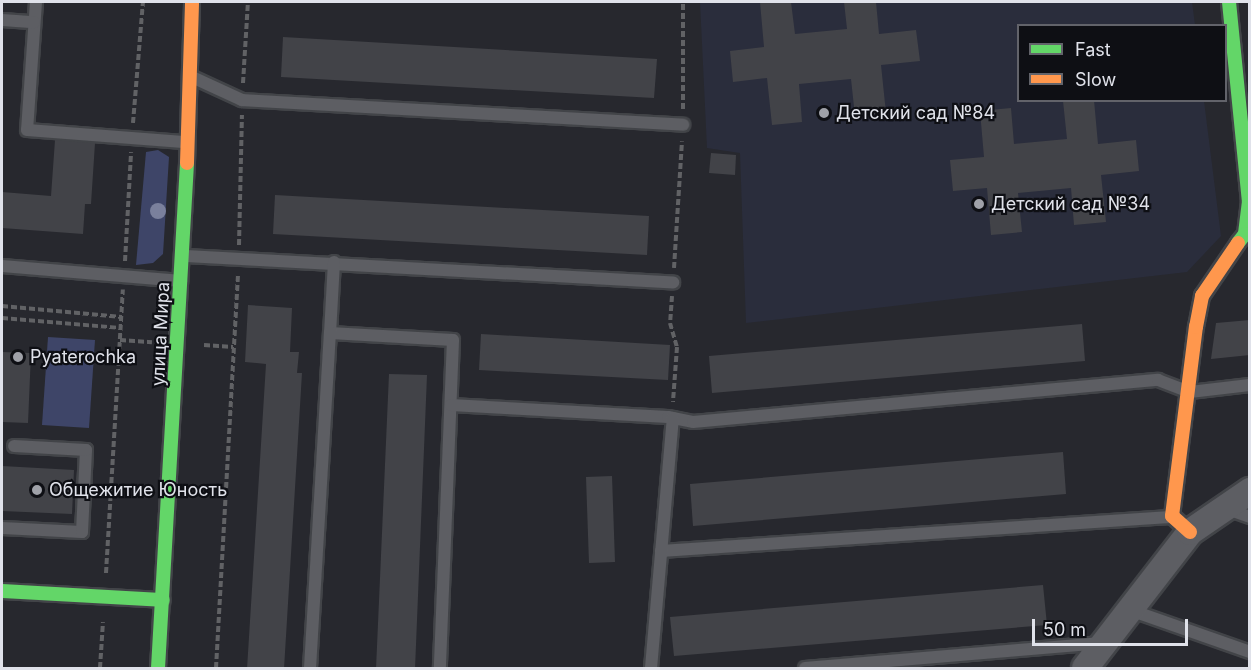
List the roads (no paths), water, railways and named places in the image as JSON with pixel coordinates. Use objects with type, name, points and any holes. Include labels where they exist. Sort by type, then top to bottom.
[{"type":"street","name":"улица Мира","points":[[158,669],[184,256],[184,142],[192,2]]},
{"type":"street","points":[[1085,669],[1133,611],[1181,524],[1190,392],[1202,296],[1245,234],[1249,201],[1229,2]]},
{"type":"street","points":[[1181,524],[1222,507],[1250,491]]},
{"type":"street","points":[[2,591],[163,600]]},
{"type":"lane","points":[[36,2],[27,130],[184,142]]},
{"type":"lane","points":[[2,20],[34,22]]},
{"type":"lane","points":[[187,75],[242,100],[683,125]]},
{"type":"lane","points":[[184,256],[334,262],[673,282]]},
{"type":"lane","points":[[310,669],[334,262]]},
{"type":"lane","points":[[2,266],[182,282]]},
{"type":"lane","points":[[330,333],[453,340],[440,669]]},
{"type":"lane","points":[[451,405],[673,418],[693,422],[1158,380],[1190,392],[1250,385]]},
{"type":"lane","points":[[651,669],[673,418]]},
{"type":"lane","points":[[2,528],[82,532],[86,450],[14,446]]},
{"type":"lane","points":[[1222,507],[1250,517]]},
{"type":"lane","points":[[661,551],[1181,524]]},
{"type":"lane","points":[[1133,611],[1250,652]]},
{"type":"lane","points":[[805,669],[1106,643]]},
{"type":"place","name":"Детский сад №84","points":[[824,113]]},
{"type":"place","name":"Детский сад №34","points":[[979,204]]},
{"type":"place","name":"Pyaterochka","points":[[18,357]]},
{"type":"place","name":"Общежитие Юность","points":[[37,490]]}]
